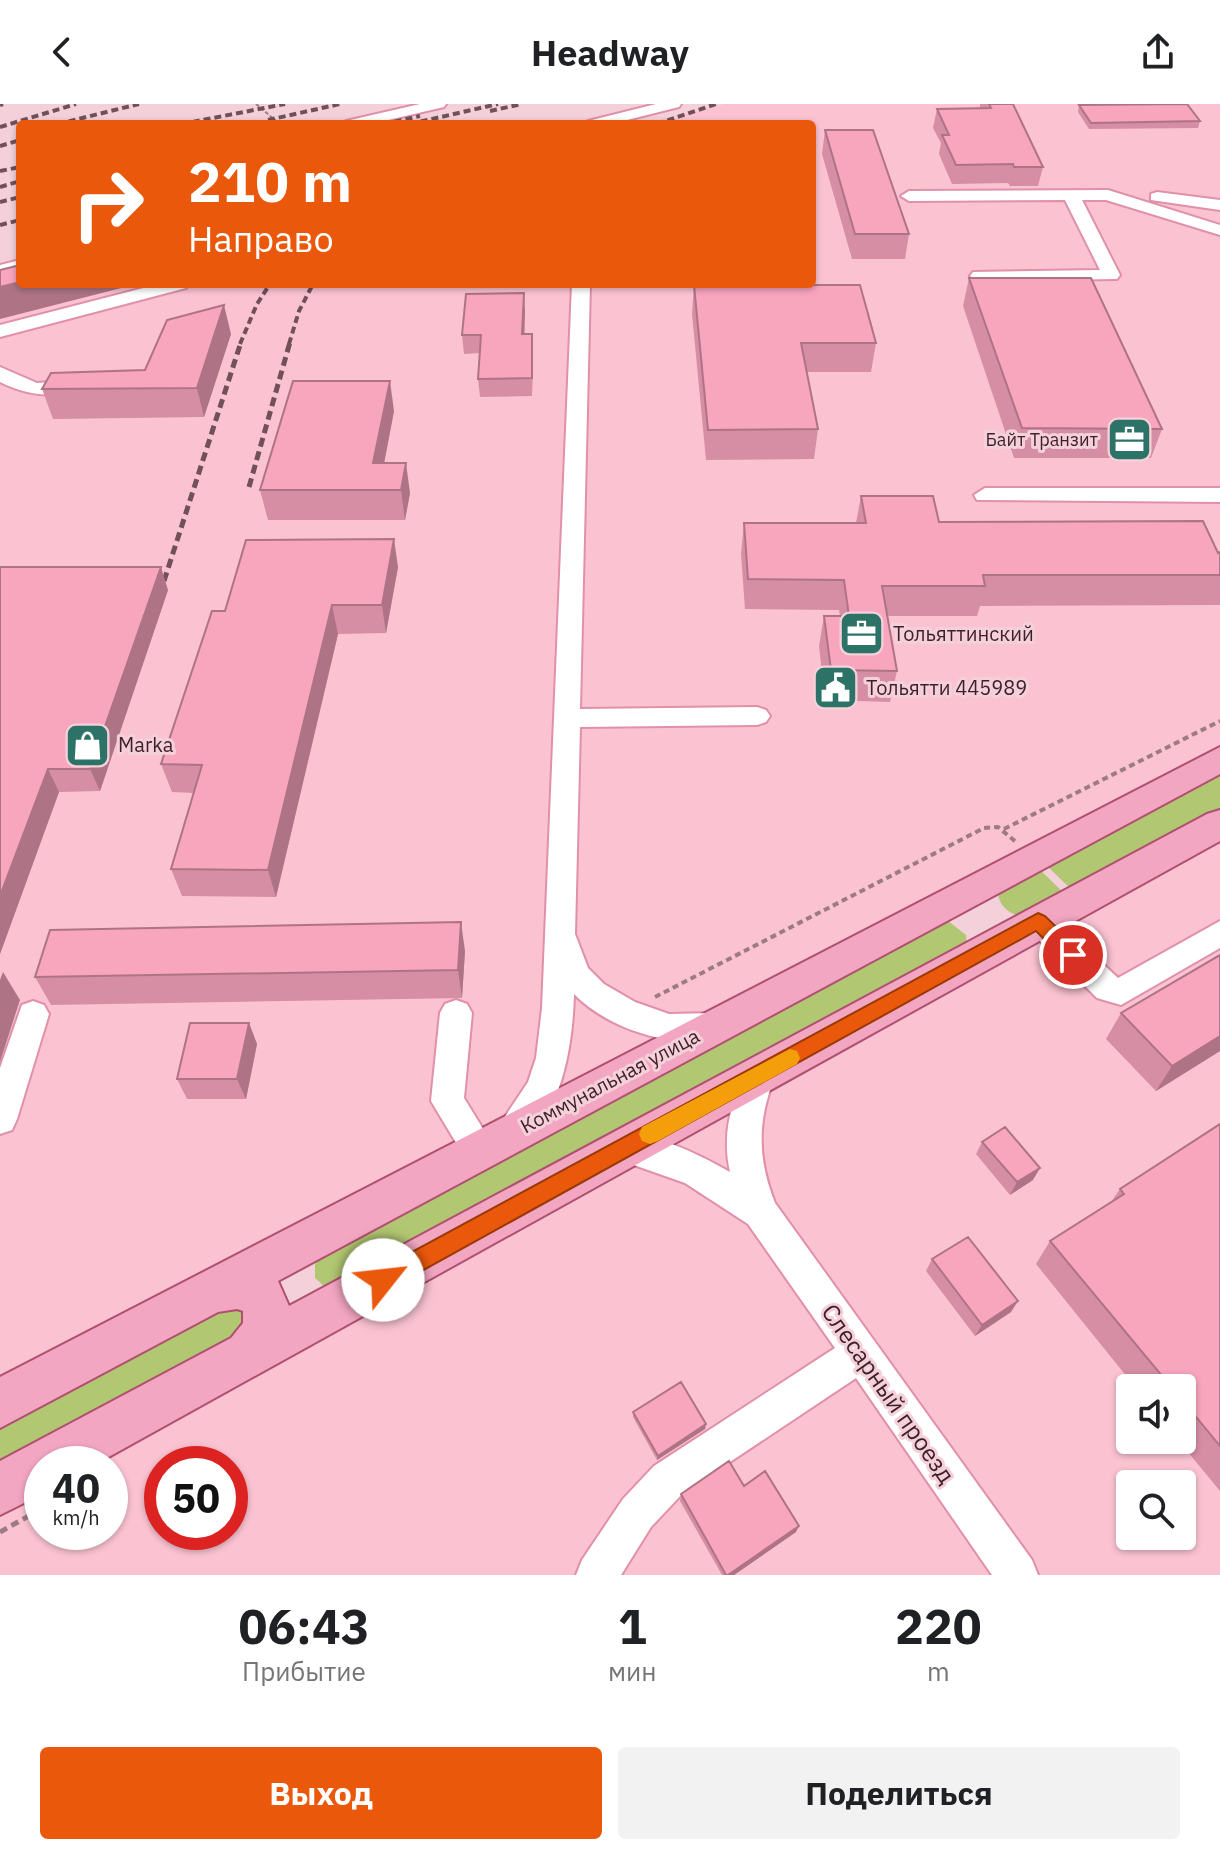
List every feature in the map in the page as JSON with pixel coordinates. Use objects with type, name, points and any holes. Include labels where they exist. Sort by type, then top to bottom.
[{"type":"main road","name":"Коммунальная улица","points":[[0,1403],[1220,759]]},
{"type":"main road","points":[[79,1446],[1220,824]]},
{"type":"main road","points":[[981,885],[982,901],[988,913],[1004,924],[1032,924]]},
{"type":"main road","points":[[934,910],[955,912],[970,921],[978,936],[976,955]]},
{"type":"main road","points":[[293,1248],[280,1269],[278,1283],[282,1297],[295,1306],[329,1310]]},
{"type":"main road","points":[[213,1290],[242,1286],[255,1290],[264,1300],[267,1317],[264,1333],[248,1354]]},
{"type":"main road","points":[[0,1489],[24,1476]]},
{"type":"street","points":[[369,120],[439,104]]},
{"type":"street","points":[[609,120],[674,104]]},
{"type":"street","points":[[979,276],[1111,275],[1071,195]]},
{"type":"street","points":[[909,196],[1108,195],[1134,207],[1220,230]]},
{"type":"street","points":[[1140,195],[1220,205]]},
{"type":"street","points":[[0,331],[165,288]]},
{"type":"street","points":[[456,1013],[447,1101],[492,1143],[536,1104],[552,1063],[558,1008],[581,288]]},
{"type":"street","points":[[0,373],[17,385],[56,391],[102,381]]},
{"type":"street","points":[[985,495],[1220,495]]},
{"type":"street","points":[[568,718],[757,716]]},
{"type":"street","points":[[1032,924],[1108,989],[1121,992],[1220,933]]},
{"type":"street","points":[[561,931],[575,975],[593,993],[625,1012],[669,1027],[713,1026]]},
{"type":"street","points":[[0,1119],[33,1014]]},
{"type":"street","name":"Слесарный проезд","points":[[760,1074],[746,1104],[741,1148],[746,1174],[761,1213],[1017,1575]]},
{"type":"street","name":"Слесарный проезд","points":[[626,1147],[660,1155],[703,1173],[761,1213]]},
{"type":"street","points":[[597,1575],[637,1513],[668,1480],[859,1354]]},
{"type":"path","points":[[256,104],[275,120]]},
{"type":"path","points":[[625,1012],[984,828],[1004,830],[1220,721]]},
{"type":"path","points":[[0,1532],[24,1518]]},
{"type":"shaded area","points":[[725,104],[1220,104],[1220,758],[0,1391],[0,279],[16,283],[16,288],[816,288],[816,120],[659,120]]},
{"type":"shaded area","points":[[1220,842],[1220,1575],[0,1575],[0,1518],[24,1504],[24,1550],[128,1550],[128,1447]]},
{"type":"green space","points":[[1220,772],[1220,813],[1074,892],[1045,864]]},
{"type":"green space","points":[[1038,868],[1067,896],[1022,916],[1009,912],[1000,902],[998,893]]},
{"type":"green space","points":[[947,920],[966,935],[967,946],[325,1287],[315,1278],[319,1253]]},
{"type":"green space","points":[[237,1296],[254,1329],[48,1446],[24,1446],[24,1459],[0,1473],[0,1418]]},
{"type":"building","points":[[989,104],[1013,104],[1043,167],[956,165],[942,135],[949,135],[937,109],[991,108]]},
{"type":"building","points":[[1187,104],[1200,121],[1091,123],[1079,105]]},
{"type":"building","points":[[825,130],[873,130],[909,234],[855,234]]},
{"type":"building","points":[[16,266],[16,283],[0,287],[0,270]]},
{"type":"building","points":[[969,278],[1091,278],[1162,429],[1022,428]]},
{"type":"building","points":[[860,285],[876,343],[801,343],[818,429],[708,430],[694,288]]},
{"type":"building","points":[[524,293],[522,334],[532,334],[532,378],[478,379],[481,335],[462,335],[466,294]]},
{"type":"building","points":[[224,305],[197,388],[42,389],[51,373],[145,370],[167,320]]},
{"type":"building","points":[[293,381],[390,381],[373,463],[406,463],[401,490],[260,490]]},
{"type":"building","points":[[861,496],[933,496],[939,522],[1203,521],[1220,552],[1220,575],[983,575],[985,586],[882,586],[897,671],[831,670],[824,616],[849,616],[844,580],[748,579],[744,523],[866,523]]},
{"type":"building","points":[[394,539],[382,605],[332,605],[268,870],[171,869],[202,765],[161,764],[212,611],[225,611],[246,540]]},
{"type":"building","points":[[0,567],[161,567],[90,769],[48,769],[0,896]]},
{"type":"building","points":[[461,922],[458,970],[35,977],[50,930]]},
{"type":"building","points":[[1220,955],[1220,1036],[1172,1066],[1121,1013]]},
{"type":"building","points":[[190,1023],[249,1023],[237,1079],[177,1079]]},
{"type":"building","points":[[1220,1124],[1220,1446],[1196,1417],[1196,1374],[1160,1374],[1050,1241],[1124,1194],[1120,1189]]},
{"type":"building","points":[[1005,1127],[1040,1168],[1017,1182],[982,1142]]},
{"type":"building","points":[[968,1237],[1018,1301],[982,1325],[932,1259]]},
{"type":"building","points":[[681,1382],[706,1424],[658,1456],[633,1412]]},
{"type":"building","points":[[729,1461],[744,1486],[765,1471],[799,1526],[726,1575],[681,1494]]},
{"type":"railway","points":[[23,120],[76,104]]},
{"type":"railway","points":[[74,120],[139,104]]},
{"type":"railway","points":[[203,120],[285,104]]},
{"type":"railway","points":[[268,120],[340,104]]},
{"type":"railway","points":[[428,120],[498,104]]},
{"type":"railway","points":[[490,111],[522,104]]},
{"type":"railway","points":[[669,120],[716,104]]},
{"type":"railway","points":[[402,120],[420,116]]},
{"type":"railway","points":[[0,127],[16,122]]},
{"type":"railway","points":[[0,146],[16,141]]},
{"type":"railway","points":[[0,171],[16,168]]},
{"type":"railway","points":[[0,187],[16,182]]},
{"type":"railway","points":[[0,202],[16,198]]},
{"type":"railway","points":[[0,225],[16,221]]},
{"type":"railway","points":[[240,344],[267,288]]},
{"type":"railway","points":[[289,344],[299,311],[311,288]]},
{"type":"railway","points":[[164,581],[241,342]]},
{"type":"railway","points":[[249,487],[290,342]]},
{"type":"slow traffic","points":[[650,1134],[790,1058]]},
{"type":"place","name":"Байт Транзит","points":[[1129,440]]},
{"type":"place","name":"Тольяттинский","points":[[862,634]]},
{"type":"place","name":"Тольятти 445989","points":[[835,688]]},
{"type":"place","name":"Marka","points":[[87,745]]},
{"type":"route","points":[[383,1280],[1038,921],[1073,955]]}]
